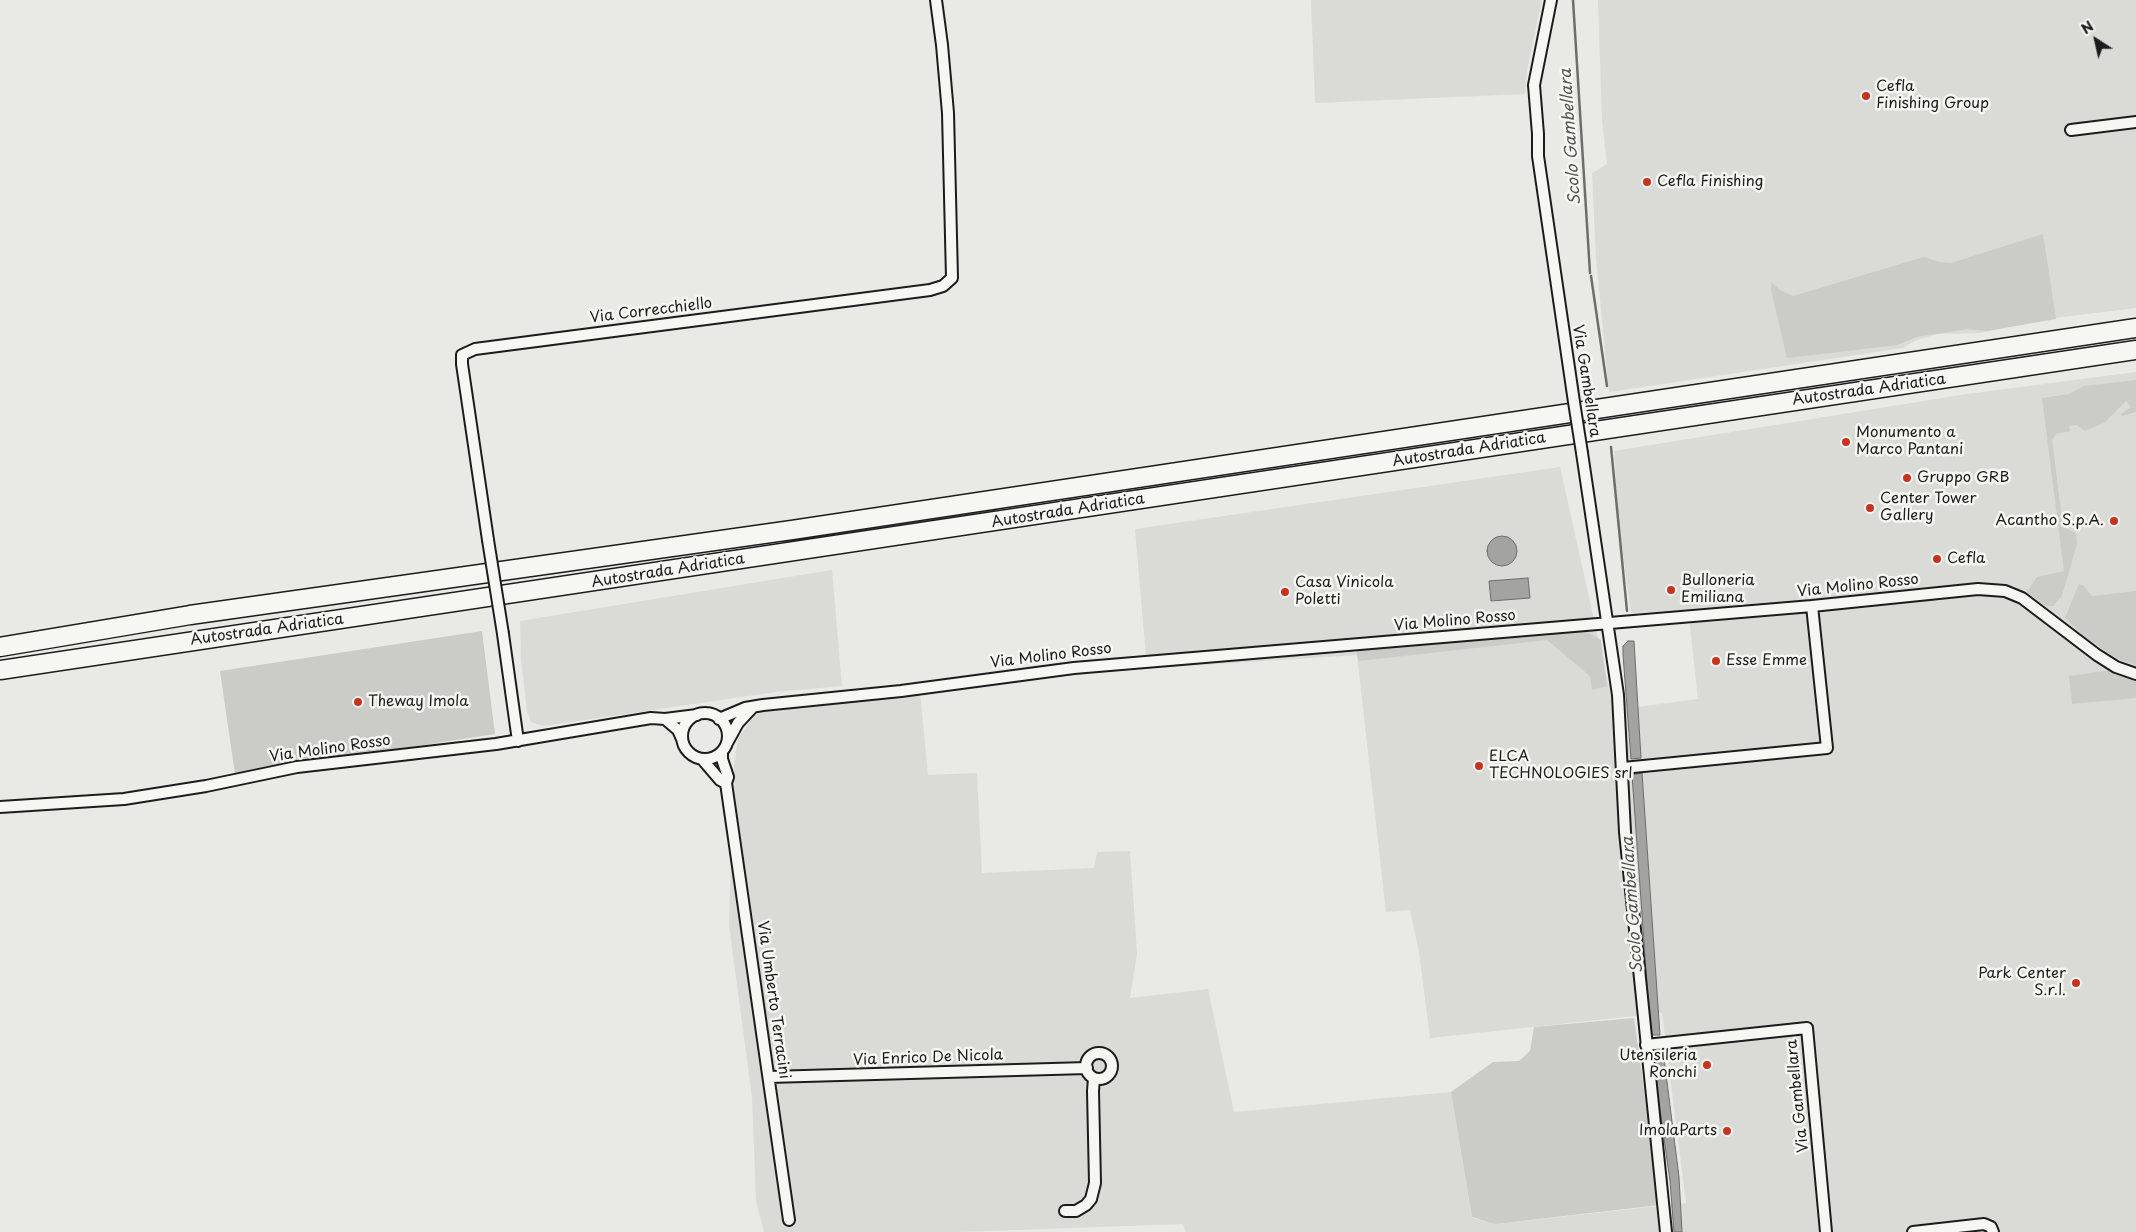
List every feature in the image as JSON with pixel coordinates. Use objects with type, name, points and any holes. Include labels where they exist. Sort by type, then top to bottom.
[{"type":"highway","name":"Autostrada Adriatica","points":[[0,647],[209,612],[792,530],[2136,328]]},
{"type":"highway","name":"Autostrada Adriatica","points":[[0,670],[2136,350]]},
{"type":"street","name":"Via Correcchiello","points":[[518,741],[462,355],[475,349],[930,290],[943,286],[952,278],[948,113],[936,0]]},
{"type":"street","name":"Via Gambellara","points":[[1551,0],[1534,86],[1538,156],[1618,695],[1625,832],[1666,1232]]},
{"type":"street","points":[[2071,130],[2136,122]]},
{"type":"street","name":"Via Molino Rosso","points":[[720,719],[753,707],[901,691],[1074,668],[1812,606],[1962,590],[1993,589],[2005,591],[2022,598],[2097,655],[2116,667],[2136,674]]},
{"type":"street","points":[[1623,768],[1827,748],[1812,606]]},
{"type":"street","points":[[702,759],[716,756],[724,749],[738,723],[753,707]]},
{"type":"street","points":[[682,739],[686,724],[697,715],[713,715],[720,719],[727,731],[724,749]]},
{"type":"street","name":"Via Molino Rosso","points":[[0,807],[124,799],[206,786],[297,766],[518,741],[650,718],[665,719],[697,715]]},
{"type":"street","points":[[665,719],[678,730],[689,753],[702,759],[720,780],[726,783]]},
{"type":"street","name":"Via Umberto Terracini","points":[[724,749],[722,758],[728,777],[726,783],[789,1220]]},
{"type":"street","name":"Via Gambellara","points":[[1646,1045],[1806,1028],[1826,1232]]},
{"type":"street","points":[[1065,1211],[1076,1211],[1086,1205],[1091,1199],[1095,1182],[1094,1078],[1087,1068],[1088,1060],[1094,1055],[1102,1054],[1109,1058],[1112,1064],[1108,1075],[1102,1078],[1094,1078]]},
{"type":"street","name":"Via Enrico De Nicola","points":[[769,1077],[1087,1068]]},
{"type":"street","points":[[1913,1232],[1984,1224],[1991,1227],[1993,1232]]},
{"type":"shaded area","points":[[1311,0],[1542,0],[1527,70],[1525,94],[1315,103]]},
{"type":"shaded area","points":[[1598,0],[2136,0],[2136,308],[2054,318],[1980,333],[1937,334],[1914,341],[1903,348],[1609,392],[1596,258],[1592,173],[1607,164],[1602,120]]},
{"type":"shaded area","points":[[2043,234],[2056,319],[1987,331],[1967,329],[1917,337],[1897,345],[1787,358],[1771,290],[1771,282],[1780,290],[1793,296],[1924,257],[1939,262],[1951,263]]},
{"type":"shaded area","points":[[2136,372],[2136,1232],[1186,1232],[1183,1224],[959,1232],[764,1232],[756,1201],[752,1097],[729,925],[734,764],[738,739],[754,716],[771,707],[920,692],[928,775],[977,773],[982,873],[1094,868],[1097,852],[1130,851],[1137,954],[1130,998],[1208,989],[1234,1112],[1451,1092],[1472,1218],[1496,1224],[1686,1203],[1662,1013],[1430,1038],[1419,952],[1410,910],[1386,912],[1357,655],[1156,668],[1155,656],[1146,657],[1135,529],[1560,467],[1614,710],[1698,699],[1688,610],[1631,613],[1618,518],[1614,451],[1967,394]]},
{"type":"shaded area","points":[[2136,380],[2136,412],[2122,416],[2121,414],[2131,407],[2126,401],[2104,423],[2085,431],[2077,425],[2069,426],[2070,431],[2056,434],[2052,440],[2063,527],[2076,533],[2077,544],[2062,596],[2053,606],[2046,606],[2027,592],[2037,577],[2064,571],[2042,398],[2069,394],[2084,386]]},
{"type":"shaded area","points":[[1502,536],[1513,540],[1517,551],[1513,562],[1502,566],[1491,562],[1487,551],[1491,540]]},
{"type":"shaded area","points":[[832,570],[842,686],[776,692],[543,726],[531,722],[527,711],[521,660],[520,621]]},
{"type":"shaded area","points":[[1528,578],[1530,598],[1491,601],[1489,581]]},
{"type":"shaded area","points":[[2079,584],[2083,585],[2092,596],[2136,591],[2136,665],[2124,662],[2108,653],[2083,635],[2065,618]]},
{"type":"shaded area","points":[[1584,630],[1601,640],[1607,686],[1592,690],[1590,676],[1547,640],[1359,661],[1357,655],[1357,651]]},
{"type":"shaded area","name":"Theway Imola","points":[[482,631],[495,734],[235,774],[220,671]]},
{"type":"shaded area","points":[[1628,641],[1634,641],[1641,758],[1631,759],[1623,655],[1623,646]]},
{"type":"shaded area","points":[[2112,670],[2136,678],[2136,698],[2072,704],[2069,676]]},
{"type":"shaded area","points":[[1642,773],[1660,1035],[1651,1035],[1650,1026],[1632,775]]},
{"type":"shaded area","points":[[1634,1018],[1660,1205],[1495,1224],[1472,1217],[1451,1092],[1493,1062],[1519,1061],[1530,1051],[1534,1027]]},
{"type":"shaded area","points":[[1663,1050],[1679,1177],[1682,1232],[1674,1232],[1670,1181],[1652,1054],[1653,1051]]},
{"type":"waterway","name":"Scolo Gambellara","points":[[1573,0],[1590,273]]},
{"type":"waterway","name":"Scolo Gambellara","points":[[1591,276],[1607,386]]},
{"type":"waterway","name":"Scolo Gambellara","points":[[1611,447],[1627,611]]},
{"type":"place","name":"Cefla Finishing Group","points":[[1866,96]]},
{"type":"place","name":"Cefla Finishing","points":[[1647,182]]},
{"type":"place","name":"Monumento a Marco Pantani","points":[[1846,442]]},
{"type":"place","name":"Gruppo GRB","points":[[1907,478]]},
{"type":"place","name":"Center Tower Gallery","points":[[1870,508]]},
{"type":"place","name":"Acantho S.p.A.","points":[[2114,521]]},
{"type":"place","name":"Cefla","points":[[1937,559]]},
{"type":"place","name":"Bulloneria Emiliana","points":[[1671,590]]},
{"type":"place","name":"Casa Vinicola Poletti","points":[[1285,592]]},
{"type":"place","name":"Esse Emme","points":[[1716,661]]},
{"type":"place","name":"Theway Imola","points":[[358,702]]},
{"type":"place","name":"ELCA TECHNOLOGIES srl","points":[[1479,766]]},
{"type":"place","name":"Park Center S.r.l.","points":[[2076,983]]},
{"type":"place","name":"Utensileria Ronchi","points":[[1707,1065]]},
{"type":"place","name":"ImolaParts","points":[[1727,1131]]}]
